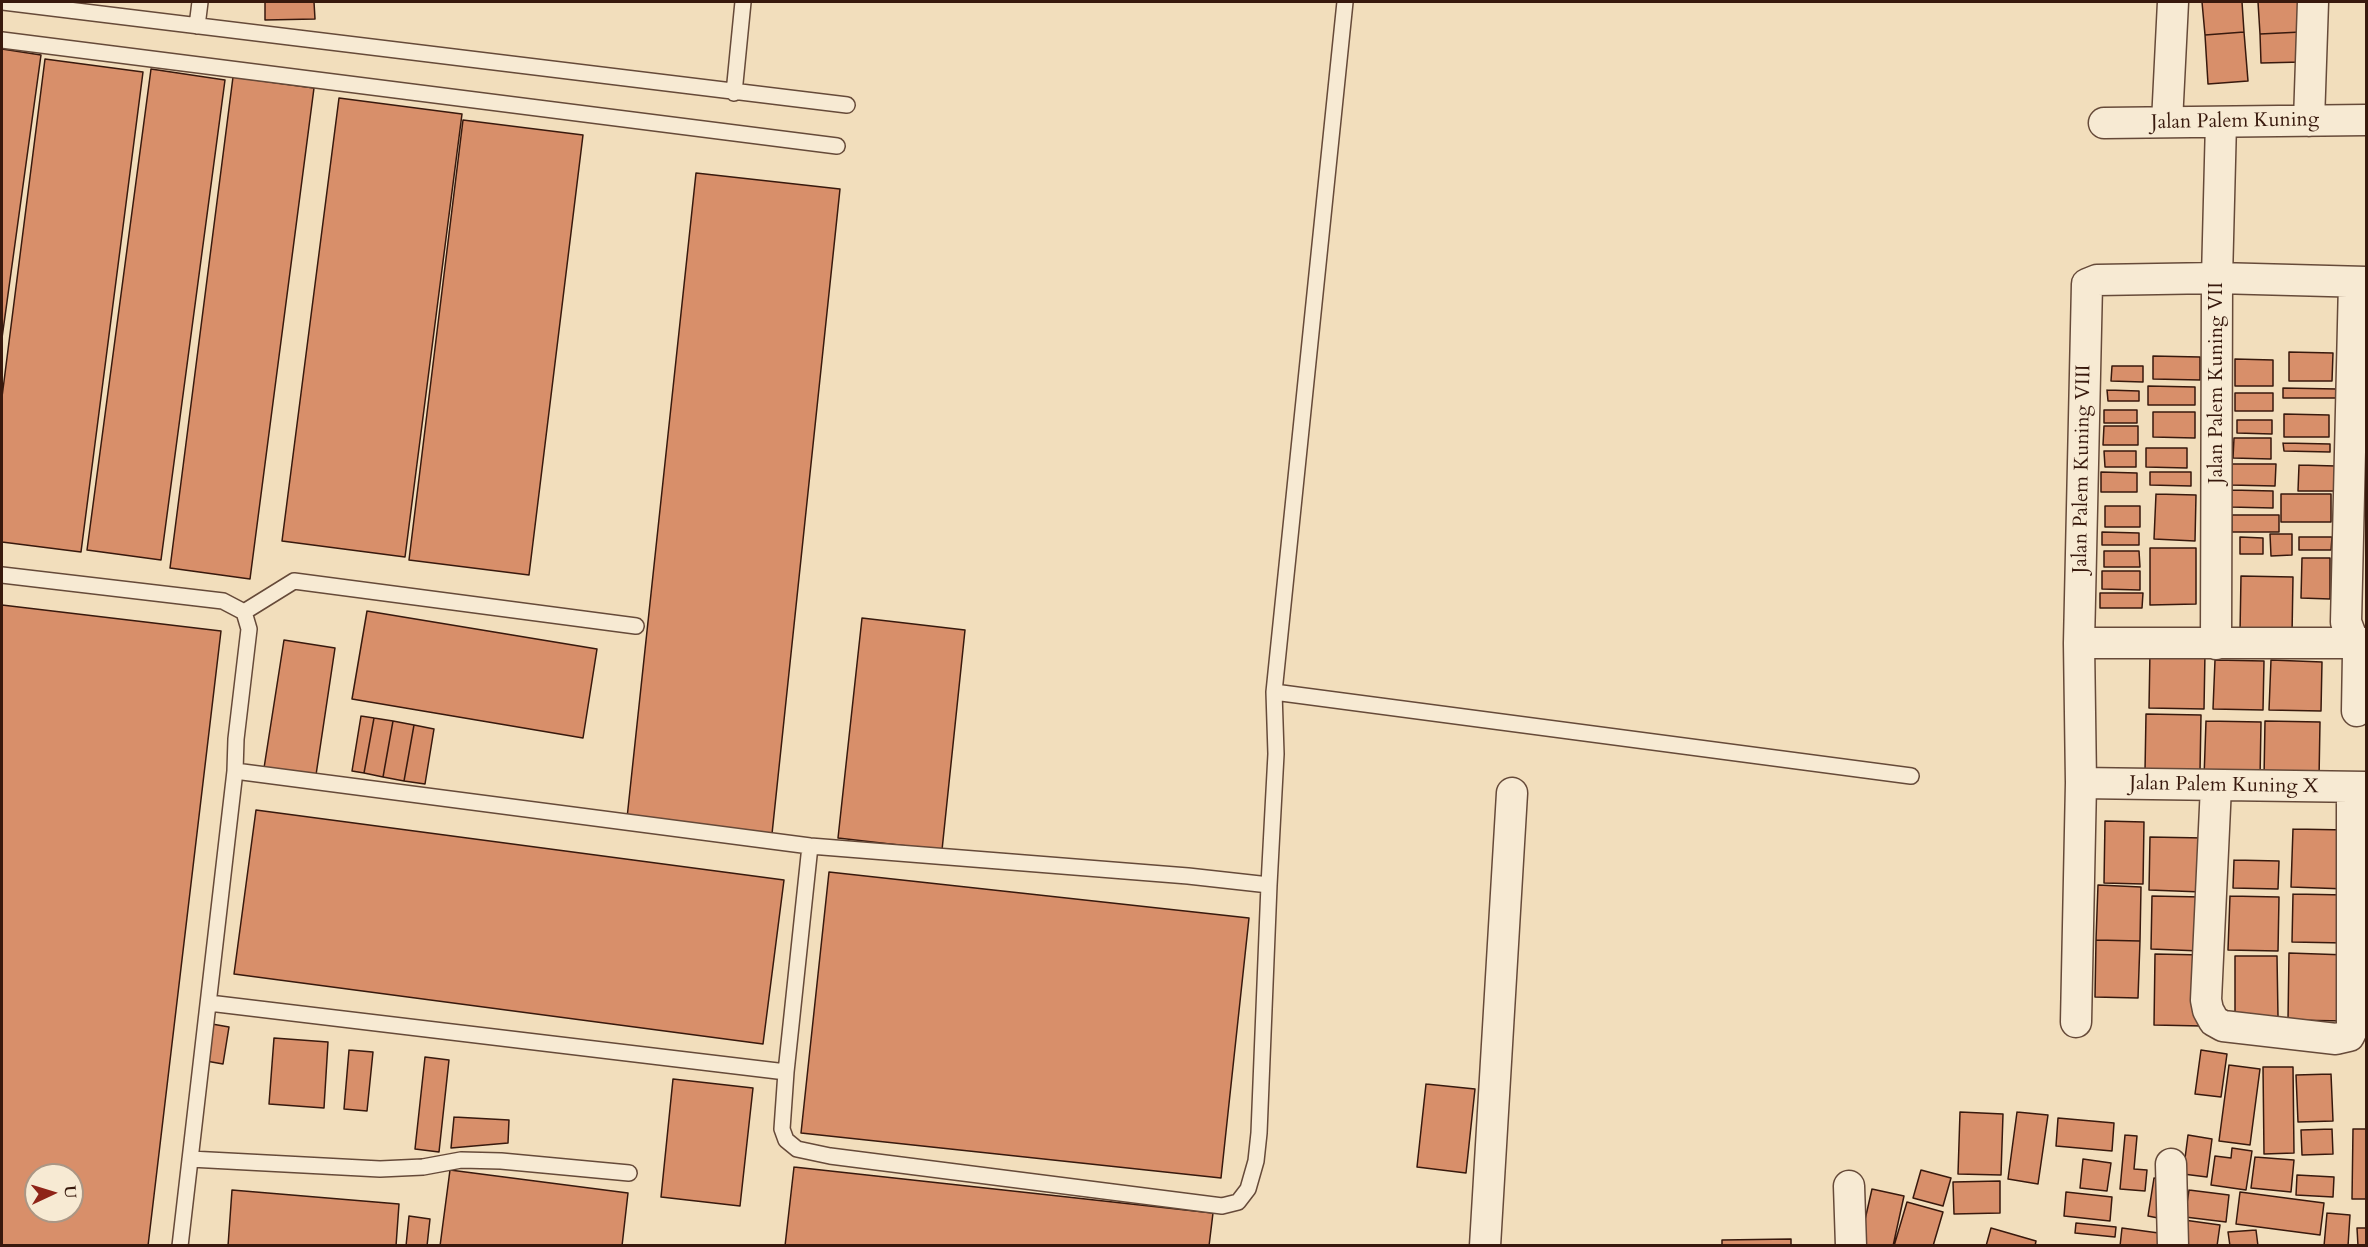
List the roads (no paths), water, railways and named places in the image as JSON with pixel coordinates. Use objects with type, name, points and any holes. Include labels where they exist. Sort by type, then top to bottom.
[{"type":"street","points":[[2167,122],[2173,2]]},
{"type":"street","points":[[2309,121],[2313,2]]},
{"type":"street","name":"Jalan Palem Kuning","points":[[2104,123],[2367,120]]},
{"type":"street","name":"Jalan Palem Kuning VII","points":[[2216,644],[2217,278],[2221,122]]},
{"type":"street","points":[[2217,278],[2360,282],[2346,622],[2360,642],[2357,711]]},
{"type":"street","name":"Jalan Palem Kuning VIII","points":[[2076,1022],[2081,783],[2079,643],[2087,284],[2097,280],[2217,278]]},
{"type":"street","points":[[2079,643],[2360,642]]},
{"type":"street","name":"Jalan Palem Kuning X","points":[[2081,783],[2360,787]]},
{"type":"street","points":[[2216,786],[2206,1000],[2208,1010],[2214,1022],[2223,1026],[2336,1039],[2349,1036],[2352,1030],[2360,787]]},
{"type":"street","points":[[1485,1245],[1512,793]]},
{"type":"street","points":[[2171,1164],[2173,1245]]},
{"type":"street","points":[[1850,1186],[1851,1245]]},
{"type":"lane","points":[[3,2],[847,105]]},
{"type":"lane","points":[[197,26],[200,2]]},
{"type":"lane","points":[[734,93],[743,2]]},
{"type":"lane","points":[[810,846],[786,1072],[782,1129],[786,1140],[797,1149],[814,1153],[1222,1206],[1238,1202],[1248,1189],[1256,1161],[1259,1133],[1276,754],[1274,692],[1345,2]]},
{"type":"lane","points":[[2,40],[837,147]]},
{"type":"lane","points":[[2,574],[224,601],[244,612],[249,629],[236,739],[235,771],[180,1245]]},
{"type":"lane","points":[[244,612],[294,581],[636,626]]},
{"type":"lane","points":[[1274,692],[1911,776]]},
{"type":"lane","points":[[235,771],[810,846],[1188,876],[1269,885]]},
{"type":"lane","points":[[209,1003],[786,1072]]},
{"type":"lane","points":[[190,1159],[380,1169],[423,1167],[461,1160],[501,1161],[629,1173]]}]
